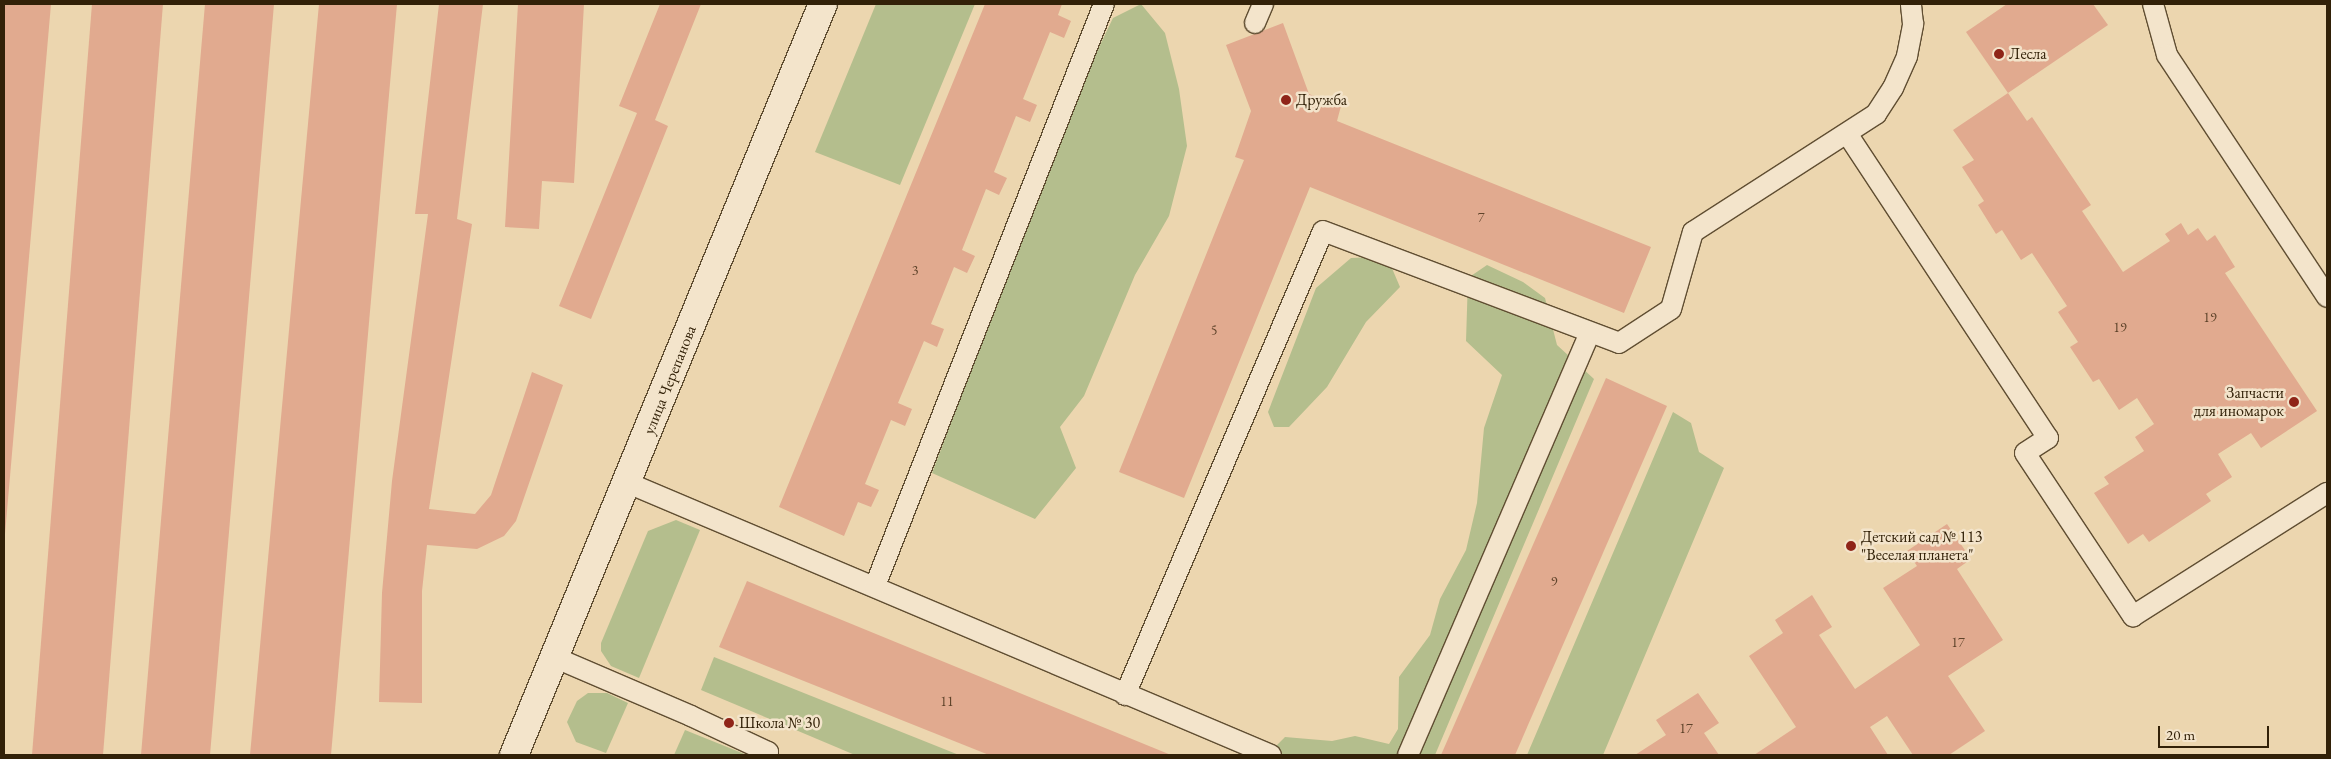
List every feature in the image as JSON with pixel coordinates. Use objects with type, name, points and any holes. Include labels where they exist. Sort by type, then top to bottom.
[{"type":"main road","name":"улица Черепанова","points":[[514,755],[628,483],[822,4]]},
{"type":"lane","points":[[875,586],[1104,4]]},
{"type":"lane","points":[[1255,23],[1263,4]]},
{"type":"lane","points":[[1125,695],[1323,231],[1589,334],[1619,343],[1671,309],[1694,232],[1848,135],[1876,114],[1902,71],[1913,24],[1911,4]]},
{"type":"lane","points":[[2153,4],[2167,55],[2327,297]]},
{"type":"lane","points":[[1848,135],[2048,438],[2025,453],[2133,616],[2327,494]]},
{"type":"lane","points":[[1408,755],[1589,334]]},
{"type":"lane","points":[[628,483],[875,586],[1125,695],[1271,755]]},
{"type":"lane","points":[[556,658],[770,754]]},
{"type":"green space","points":[[876,4],[975,4],[900,185],[815,152]]},
{"type":"green space","points":[[1141,4],[1165,33],[1179,89],[1187,146],[1169,216],[1135,275],[1084,396],[1060,427],[1076,468],[1035,519],[932,473],[1075,97],[1113,18]]},
{"type":"green space","points":[[1373,257],[1391,266],[1400,287],[1366,322],[1327,387],[1289,427],[1274,427],[1268,412],[1316,288],[1351,258]]},
{"type":"green space","points":[[1487,265],[1523,282],[1545,298],[1557,345],[1594,379],[1435,755],[1267,755],[1285,737],[1332,741],[1355,736],[1389,744],[1398,729],[1399,677],[1430,635],[1440,599],[1466,550],[1477,503],[1484,428],[1502,375],[1466,341],[1468,278]]},
{"type":"green space","points":[[1673,412],[1691,423],[1699,452],[1724,468],[1603,755],[1527,755]]},
{"type":"green space","points":[[676,520],[700,530],[639,678],[611,666],[601,651],[601,643],[648,531]]},
{"type":"green space","points":[[714,657],[959,755],[855,755],[701,690]]},
{"type":"green space","points":[[588,693],[607,693],[628,703],[606,753],[576,742],[567,722],[577,701]]},
{"type":"green space","points":[[685,730],[747,755],[674,755]]},
{"type":"building","points":[[4,4],[51,4],[5,534],[4,534]]},
{"type":"building","points":[[92,4],[163,4],[103,755],[32,755]]},
{"type":"building","points":[[205,4],[274,4],[210,755],[141,755]]},
{"type":"building","points":[[319,4],[397,4],[331,755],[250,755]]},
{"type":"building","points":[[439,4],[483,4],[457,219],[472,224],[429,509],[475,514],[491,495],[532,372],[563,385],[516,521],[504,536],[477,549],[427,545],[422,591],[422,703],[379,702],[382,593],[392,481],[428,214],[415,214]]},
{"type":"building","points":[[518,4],[584,4],[574,183],[542,181],[539,229],[505,227]]},
{"type":"building","points":[[660,4],[701,4],[655,120],[668,126],[591,319],[559,306],[637,113],[619,106]]},
{"type":"building","points":[[985,4],[1062,4],[1058,15],[1071,21],[1064,38],[1050,32],[1023,99],[1037,105],[1030,122],[1016,116],[994,172],[1007,178],[999,195],[986,189],[962,250],[975,256],[967,273],[954,267],[931,324],[944,329],[937,347],[924,341],[898,403],[912,409],[905,426],[891,420],[865,484],[879,490],[871,507],[858,502],[844,536],[779,507]]},
{"type":"building","points":[[2007,4],[2093,4],[2108,25],[2008,93],[1966,32]]},
{"type":"building","points":[[1283,23],[1309,94],[1341,106],[1337,121],[1651,247],[1624,313],[1310,187],[1184,498],[1119,472],[1244,160],[1235,157],[1251,111],[1226,45]]},
{"type":"building","points":[[2008,93],[2027,121],[2032,117],[2091,205],[2082,211],[2123,272],[2170,241],[2165,234],[2181,223],[2188,235],[2198,228],[2207,241],[2215,235],[2235,267],[2225,273],[2317,411],[2261,448],[2251,433],[2218,454],[2232,477],[2206,494],[2211,501],[2149,542],[2143,534],[2128,544],[2094,493],[2109,484],[2104,477],[2144,451],[2135,437],[2154,424],[2137,398],[2119,410],[2099,379],[2093,382],[2070,347],[2078,342],[2058,312],[2067,306],[2032,253],[2021,260],[2002,230],[1996,234],[1978,205],[1984,201],[1962,167],[1974,160],[1953,130]]},
{"type":"building","points":[[1606,378],[1667,406],[1515,755],[1441,755]]},
{"type":"building","points":[[1947,524],[1971,559],[1957,569],[2003,640],[1948,676],[1985,731],[1949,755],[1913,755],[1887,716],[1870,727],[1888,755],[1754,755],[1796,727],[1749,656],[1783,633],[1775,620],[1812,595],[1832,627],[1819,635],[1855,689],[1920,645],[1883,588],[1917,566],[1907,551]]},
{"type":"building","points":[[747,581],[1171,755],[989,755],[719,647]]},
{"type":"building","points":[[1698,693],[1719,723],[1704,733],[1719,755],[1635,755],[1666,735],[1656,720]]},
{"type":"place","name":"Лесла","points":[[1999,54]]},
{"type":"place","name":"Дружба","points":[[1286,100]]},
{"type":"place","name":"Запчасти для иномарок","points":[[2294,402]]},
{"type":"place","name":"Детский сад № 113 \"Веселая планета\"","points":[[1851,546]]},
{"type":"place","name":"Школа № 30","points":[[729,723]]}]
